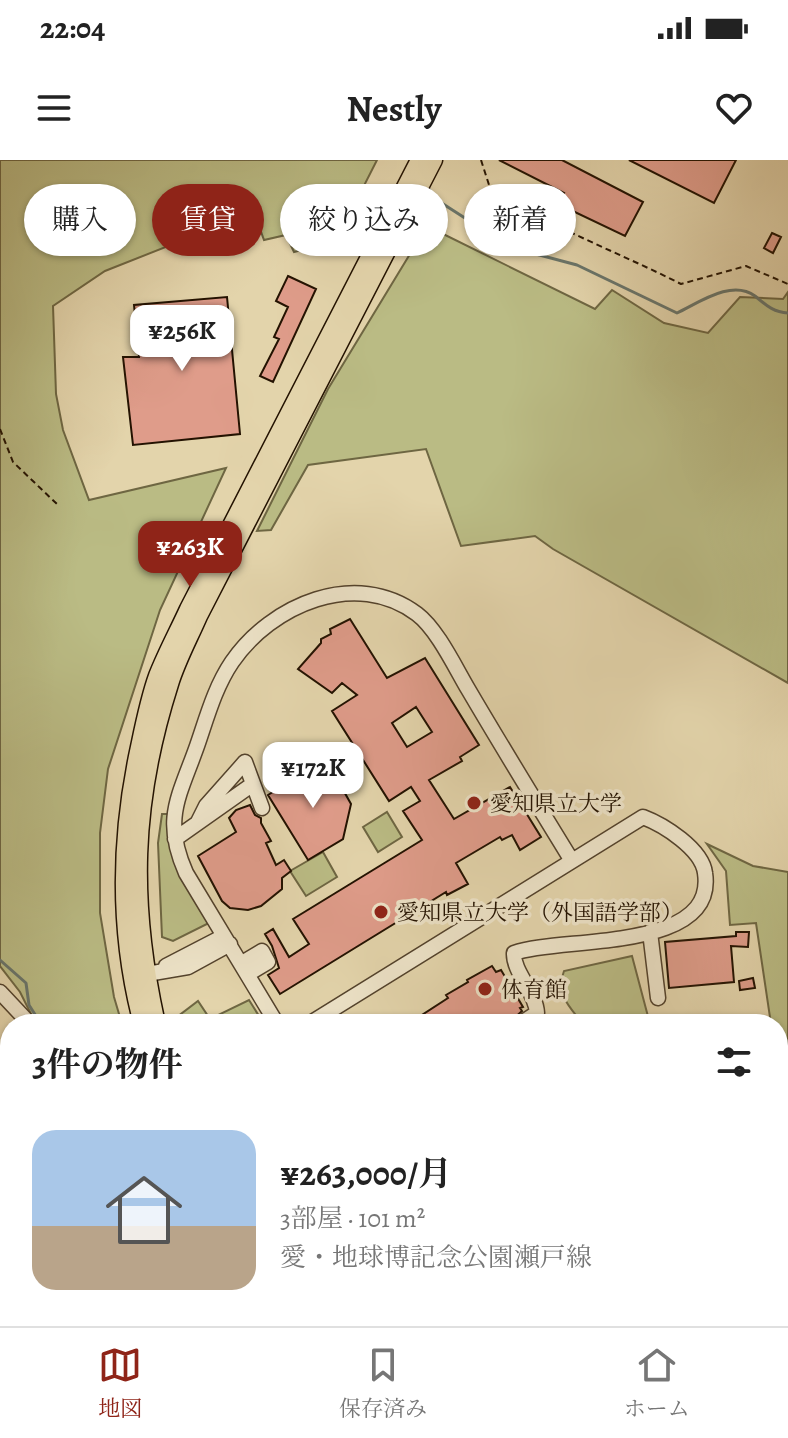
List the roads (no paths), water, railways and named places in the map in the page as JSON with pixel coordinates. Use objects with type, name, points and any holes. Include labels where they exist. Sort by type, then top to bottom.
[{"type":"main road","points":[[412,184],[419,160]]},
{"type":"main road","points":[[417,184],[434,160]]},
{"type":"main road","points":[[139,1014],[131,982],[123,908],[125,836],[133,772],[157,677],[188,609],[376,256]]},
{"type":"main road","points":[[155,1014],[140,934],[138,835],[146,772],[170,682],[204,605],[378,256]]},
{"type":"street","points":[[271,1014],[186,873],[178,857],[175,839],[175,802],[220,682],[253,636],[270,623],[329,594],[350,592],[373,594],[419,615],[451,661],[572,861]]},
{"type":"street","points":[[198,822],[206,806],[245,762],[262,808]]},
{"type":"street","points":[[175,839],[253,784]]},
{"type":"street","points":[[325,1014],[643,817],[697,854],[705,868],[707,883],[701,904],[694,914],[659,931],[514,953],[514,962],[537,1004],[535,1014]]},
{"type":"street","points":[[650,932],[658,998]]},
{"type":"street","points":[[131,982],[147,974],[188,967],[227,940]]},
{"type":"street","points":[[0,992],[21,1014]]},
{"type":"waterway","points":[[448,207],[532,253],[577,265],[677,313],[716,294],[736,290],[746,291],[774,310],[788,313]]},
{"type":"waterway","points":[[0,960],[26,983],[29,1005],[35,1014]]},
{"type":"place","name":"愛知県立大学","points":[[474,803]]},
{"type":"place","name":"愛知県立大学（外国語学部）","points":[[381,912]]},
{"type":"place","name":"体育館","points":[[485,989]]}]
